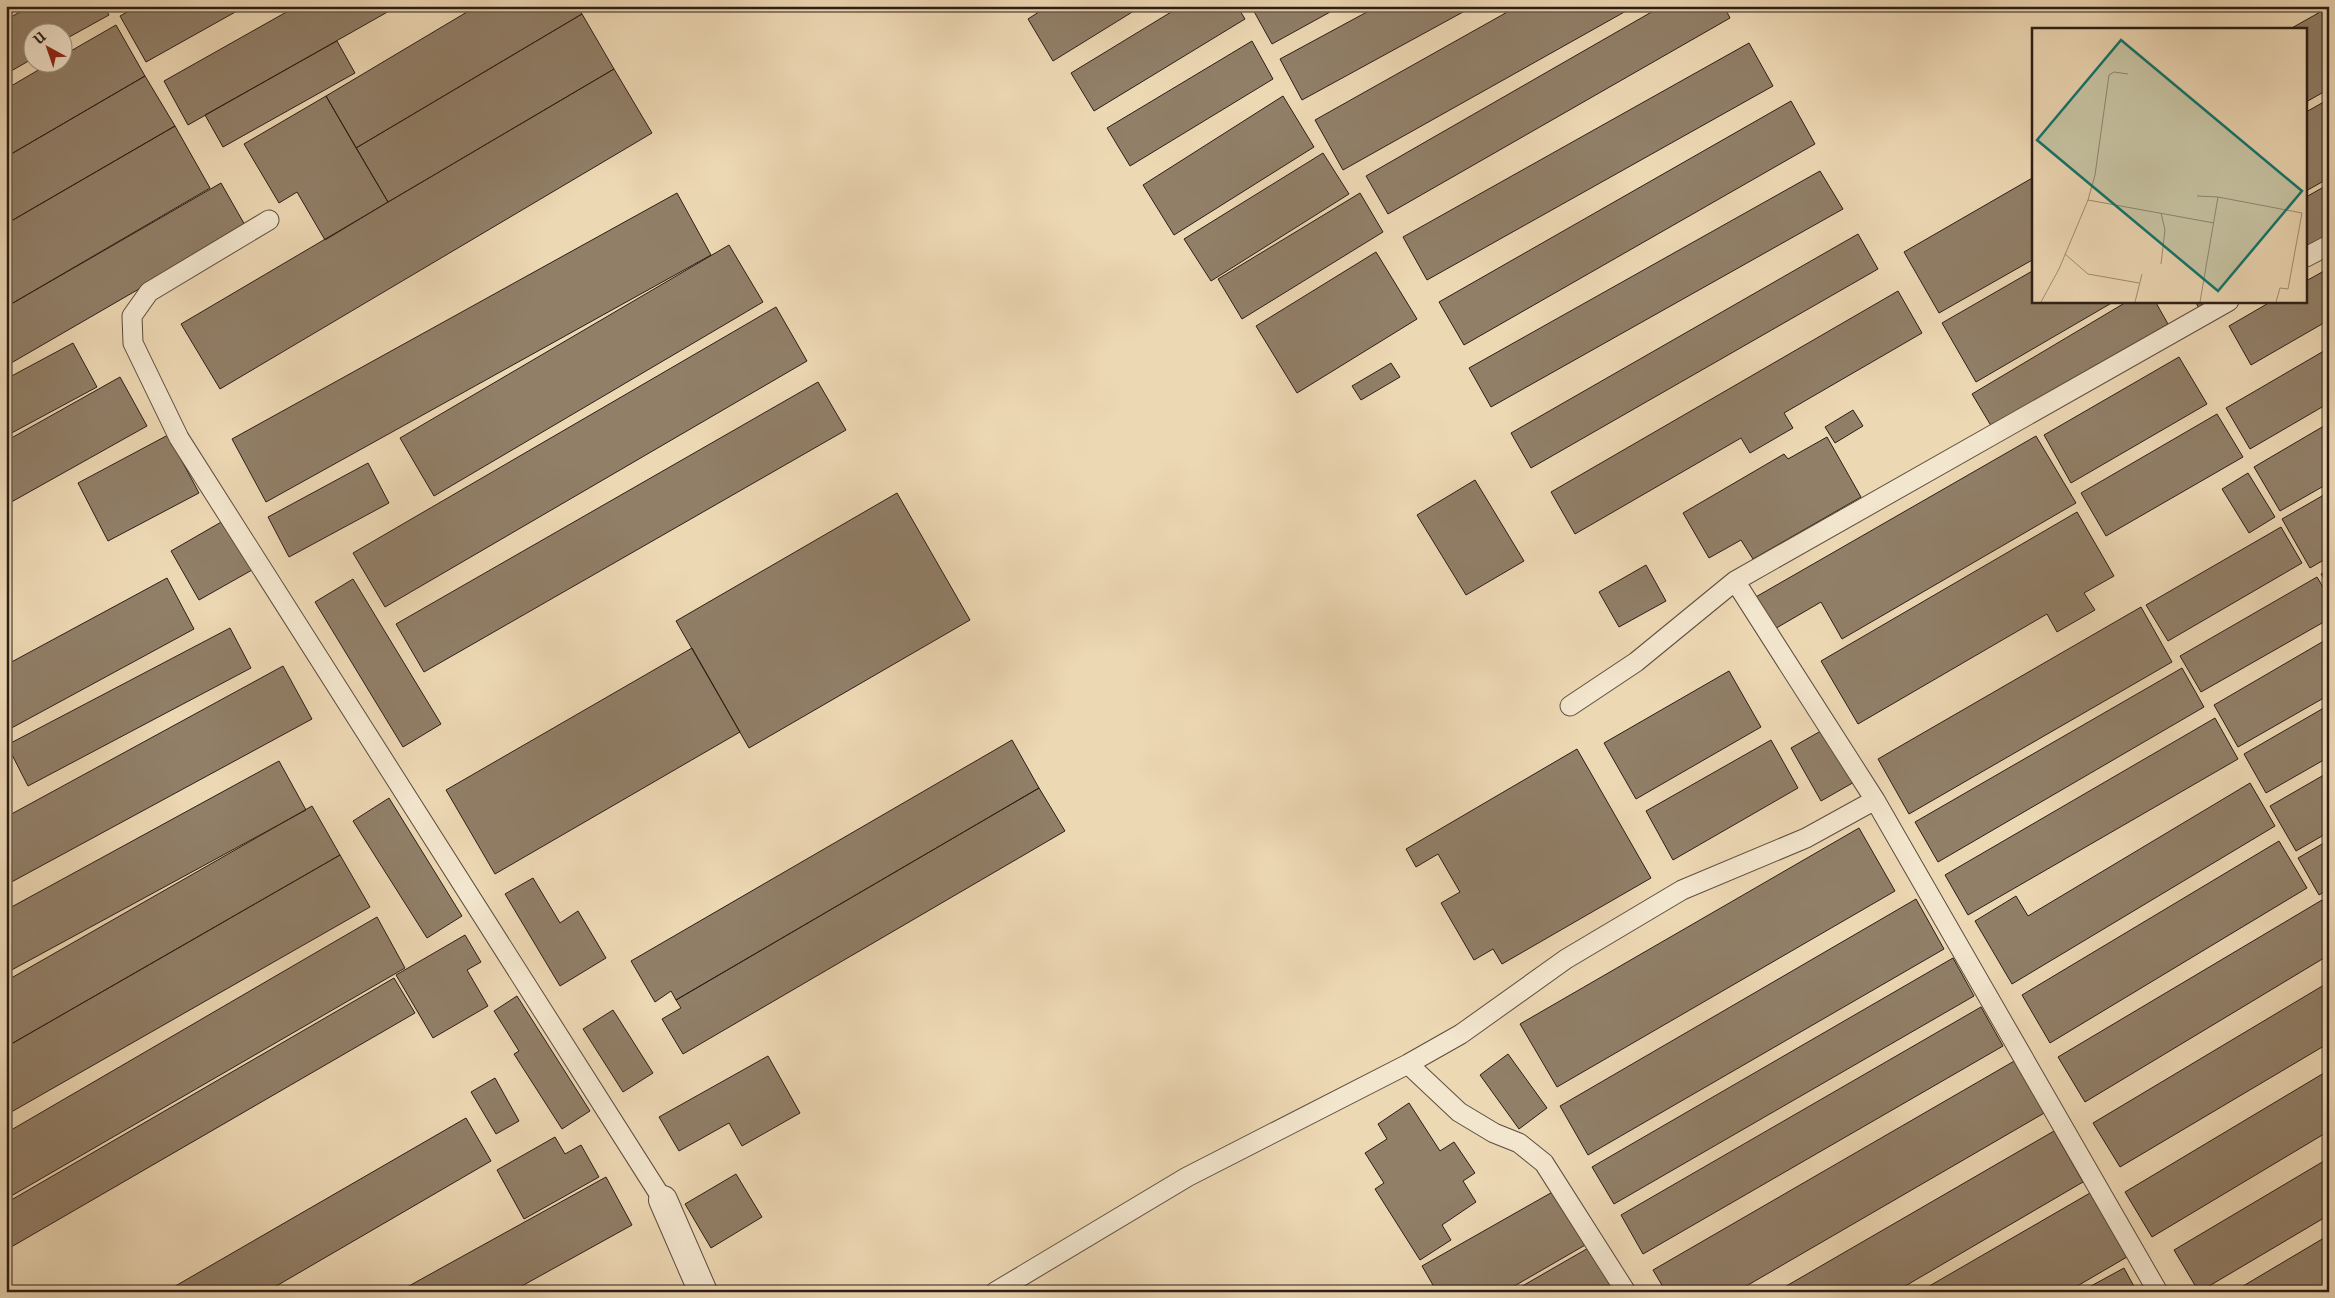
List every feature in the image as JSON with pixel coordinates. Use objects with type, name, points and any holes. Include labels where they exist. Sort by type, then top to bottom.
[{"type":"street","points":[[663,1200],[703,1292]]},
{"type":"lane","points":[[269,220],[149,292],[132,316],[133,343],[179,438],[663,1200]]},
{"type":"lane","points":[[2308,256],[2329,245]]},
{"type":"lane","points":[[1570,706],[1636,662],[1735,581],[2227,302]]},
{"type":"lane","points":[[1735,581],[1875,800],[2158,1292]]},
{"type":"lane","points":[[995,1292],[1187,1177],[1408,1064],[1461,1034],[1566,959],[1682,890],[1806,838],[1875,800]]},
{"type":"lane","points":[[1408,1064],[1459,1112],[1494,1133],[1519,1143],[1544,1163],[1626,1292]]},
{"type":"building","points":[[30,6],[104,6],[109,15],[72,35],[72,22],[22,22],[22,65],[6,74],[6,20]]},
{"type":"building","points":[[138,6],[246,6],[146,62],[120,16]]},
{"type":"building","points":[[288,6],[398,6],[188,125],[164,81],[290,10]]},
{"type":"building","points":[[477,6],[577,6],[582,14],[356,148],[326,96]]},
{"type":"building","points":[[1048,6],[1142,6],[1053,61],[1028,19]]},
{"type":"building","points":[[1181,6],[1237,6],[1245,19],[1094,111],[1071,73]]},
{"type":"building","points":[[1251,6],[1341,6],[1272,44]]},
{"type":"building","points":[[1378,6],[1474,6],[1302,100],[1280,59]]},
{"type":"building","points":[[1518,6],[1635,6],[1343,170],[1315,120]]},
{"type":"building","points":[[1662,6],[1724,6],[1730,18],[1388,214],[1366,176]]},
{"type":"building","points":[[2329,7],[2329,89],[2308,101],[2308,28],[2292,28]]},
{"type":"building","points":[[582,14],[614,69],[388,202],[356,148]]},
{"type":"building","points":[[116,25],[145,76],[6,157],[6,89],[35,72],[72,72],[72,50]]},
{"type":"building","points":[[337,41],[355,73],[223,147],[205,115]]},
{"type":"building","points":[[1252,41],[1273,79],[1130,166],[1107,128]]},
{"type":"building","points":[[1749,43],[1773,86],[1427,280],[1403,237]]},
{"type":"building","points":[[614,69],[652,133],[220,389],[181,324]]},
{"type":"building","points":[[145,76],[175,126],[6,224],[6,157]]},
{"type":"building","points":[[326,96],[388,202],[325,240],[297,192],[279,203],[244,144]]},
{"type":"building","points":[[1283,96],[1314,147],[1174,235],[1143,185]]},
{"type":"building","points":[[2329,99],[2329,178],[2308,190],[2308,111]]},
{"type":"building","points":[[1791,101],[1815,144],[1464,345],[1439,302]]},
{"type":"building","points":[[175,126],[210,188],[6,307],[6,224]]},
{"type":"building","points":[[1323,153],[1349,194],[1211,281],[1184,239]]},
{"type":"building","points":[[1820,171],[1843,209],[1491,407],[1469,368]]},
{"type":"building","points":[[2032,178],[2032,260],[1939,313],[1904,252]]},
{"type":"building","points":[[221,183],[246,227],[6,366],[6,307]]},
{"type":"building","points":[[2329,184],[2329,241],[2308,252],[2308,196]]},
{"type":"building","points":[[677,193],[711,255],[266,502],[232,439]]},
{"type":"building","points":[[1360,193],[1383,232],[1242,319],[1218,279]]},
{"type":"building","points":[[1858,234],[1878,269],[1531,468],[1511,433]]},
{"type":"building","points":[[729,245],[763,302],[434,496],[400,438]]},
{"type":"building","points":[[1376,252],[1417,319],[1297,393],[1256,326]]},
{"type":"building","points":[[2032,271],[2032,302],[2113,302],[1976,382],[1942,323]]},
{"type":"building","points":[[2324,271],[2329,278],[2329,320],[2251,365],[2229,326],[2270,302],[2308,302],[2308,280]]},
{"type":"building","points":[[1898,291],[1922,333],[1784,413],[1793,428],[1750,453],[1741,438],[1575,534],[1551,492]]},
{"type":"building","points":[[2126,302],[2156,302],[2168,324],[1993,429],[1972,394]]},
{"type":"building","points":[[2196,302],[2219,302],[2201,312]]},
{"type":"building","points":[[776,307],[807,361],[385,607],[353,553]]},
{"type":"building","points":[[73,343],[97,387],[6,436],[6,379]]},
{"type":"building","points":[[2329,348],[2329,403],[2250,449],[2226,408]]},
{"type":"building","points":[[2179,357],[2207,404],[2071,483],[2044,435]]},
{"type":"building","points":[[1391,363],[1400,377],[1361,400],[1352,386]]},
{"type":"building","points":[[120,377],[147,426],[6,505],[6,441]]},
{"type":"building","points":[[818,382],[846,430],[424,672],[396,624]]},
{"type":"building","points":[[1853,410],[1863,426],[1835,443],[1825,427]]},
{"type":"building","points":[[2217,414],[2243,457],[2106,536],[2081,493]]},
{"type":"building","points":[[2329,423],[2329,483],[2280,511],[2254,467]]},
{"type":"building","points":[[168,435],[199,493],[108,541],[78,483]]},
{"type":"building","points":[[2036,436],[2076,503],[1842,639],[1821,602],[1773,630],[1754,598]]},
{"type":"building","points":[[1827,437],[1861,497],[1753,559],[1741,540],[1709,558],[1683,513],[1784,454],[1788,459]]},
{"type":"building","points":[[368,463],[389,503],[289,557],[268,517]]},
{"type":"building","points":[[2248,473],[2275,517],[2249,533],[2222,489]]},
{"type":"building","points":[[1475,480],[1524,561],[1466,595],[1417,515]]},
{"type":"building","points":[[2329,492],[2329,557],[2310,568],[2282,519]]},
{"type":"building","points":[[897,493],[970,620],[749,748],[676,621]]},
{"type":"building","points":[[2077,512],[2114,576],[2084,593],[2095,610],[2057,632],[2047,614],[1858,724],[1821,661]]},
{"type":"building","points":[[223,521],[252,570],[199,600],[171,551]]},
{"type":"building","points":[[2281,527],[2302,563],[2168,641],[2146,605]]},
{"type":"building","points":[[1646,565],[1666,601],[1619,627],[1599,592]]},
{"type":"building","points":[[2329,569],[2329,587],[2321,574]]},
{"type":"building","points":[[2317,577],[2329,597],[2329,619],[2201,692],[2180,656]]},
{"type":"building","points":[[167,578],[194,629],[6,731],[6,665]]},
{"type":"building","points":[[353,579],[441,724],[403,747],[315,602]]},
{"type":"building","points":[[2141,607],[2172,662],[1909,814],[1878,759]]},
{"type":"building","points":[[230,628],[251,668],[28,786],[7,745]]},
{"type":"building","points":[[2329,638],[2329,695],[2238,747],[2214,705]]},
{"type":"building","points":[[692,648],[740,732],[495,874],[446,790]]},
{"type":"building","points":[[283,666],[312,719],[6,885],[6,817]]},
{"type":"building","points":[[2182,668],[2204,707],[1938,862],[1915,822]]},
{"type":"building","points":[[1729,671],[1761,727],[1636,799],[1604,743]]},
{"type":"building","points":[[2329,705],[2329,757],[2266,793],[2244,754]]},
{"type":"building","points":[[2215,718],[2238,759],[1968,915],[1945,875]]},
{"type":"building","points":[[1826,728],[1856,781],[1821,801],[1791,748]]},
{"type":"building","points":[[1012,740],[1039,788],[676,1000],[671,991],[655,1002],[631,961]]},
{"type":"building","points":[[1771,740],[1798,788],[1673,860],[1646,811]]},
{"type":"building","points":[[1577,749],[1651,878],[1502,964],[1493,949],[1474,960],[1441,903],[1460,892],[1438,854],[1416,867],[1406,849]]},
{"type":"building","points":[[279,761],[306,810],[6,973],[6,910]]},
{"type":"building","points":[[2329,772],[2329,832],[2296,851],[2270,806]]},
{"type":"building","points":[[2250,783],[2275,826],[2012,984],[1975,921],[2016,896],[2028,916]]},
{"type":"building","points":[[1039,788],[1065,831],[683,1054],[662,1019],[681,1008],[676,1000]]},
{"type":"building","points":[[389,798],[462,916],[427,938],[353,821]]},
{"type":"building","points":[[312,806],[340,855],[6,1047],[6,981]]},
{"type":"building","points":[[1859,828],[1895,891],[1557,1087],[1520,1024]]},
{"type":"building","points":[[2329,840],[2329,889],[2319,895],[2298,858]]},
{"type":"building","points":[[2279,841],[2307,888],[2050,1043],[2022,995]]},
{"type":"building","points":[[340,855],[370,907],[6,1115],[6,1047]]},
{"type":"building","points":[[533,878],[560,923],[578,911],[606,958],[560,986],[505,894]]},
{"type":"building","points":[[1916,899],[1944,949],[1588,1155],[1560,1106]]},
{"type":"building","points":[[2322,900],[2329,912],[2329,955],[2085,1102],[2058,1057]]},
{"type":"building","points":[[377,917],[405,968],[6,1199],[6,1133]]},
{"type":"building","points":[[465,935],[481,962],[467,970],[488,1006],[433,1038],[396,975]]},
{"type":"building","points":[[1953,958],[1974,996],[1614,1204],[1592,1167]]},
{"type":"building","points":[[394,978],[415,1013],[6,1250],[6,1203]]},
{"type":"building","points":[[2329,982],[2329,1043],[2120,1167],[2093,1123]]},
{"type":"building","points":[[517,996],[590,1111],[562,1129],[514,1054],[519,1051],[494,1011]]},
{"type":"building","points":[[1981,1007],[2003,1046],[1643,1254],[1621,1215]]},
{"type":"building","points":[[613,1010],[653,1073],[623,1092],[583,1029]]},
{"type":"building","points":[[1508,1054],[1547,1108],[1519,1129],[1480,1075]]},
{"type":"building","points":[[768,1056],[800,1113],[742,1146],[729,1123],[679,1151],[659,1117]]},
{"type":"building","points":[[2016,1060],[2046,1112],[1736,1292],[1666,1292],[1653,1270]]},
{"type":"building","points":[[2329,1070],[2329,1131],[2152,1237],[2125,1192]]},
{"type":"building","points":[[495,1078],[519,1121],[496,1134],[471,1092]]},
{"type":"building","points":[[1409,1103],[1440,1151],[1454,1142],[1475,1173],[1463,1181],[1476,1202],[1442,1225],[1451,1240],[1420,1260],[1375,1189],[1384,1183],[1365,1153],[1387,1139],[1378,1124]]},
{"type":"building","points":[[466,1118],[491,1161],[266,1292],[165,1292]]},
{"type":"building","points":[[2054,1131],[2083,1182],[1895,1292],[1776,1292]]},
{"type":"building","points":[[555,1137],[565,1154],[581,1145],[599,1177],[524,1219],[497,1170]]},
{"type":"building","points":[[2329,1158],[2329,1215],[2199,1292],[2174,1250]]},
{"type":"building","points":[[736,1174],[762,1217],[711,1248],[685,1204]]},
{"type":"building","points":[[606,1177],[632,1225],[511,1292],[398,1292]]},
{"type":"building","points":[[1556,1190],[1587,1244],[1504,1292],[1437,1292],[1422,1266]]},
{"type":"building","points":[[2090,1193],[2127,1257],[2067,1292],[1919,1292]]},
{"type":"building","points":[[2329,1235],[2329,1292],[2233,1292]]},
{"type":"building","points":[[1590,1247],[1616,1292],[1512,1292]]},
{"type":"building","points":[[2124,1268],[2137,1292],[2080,1292]]}]
